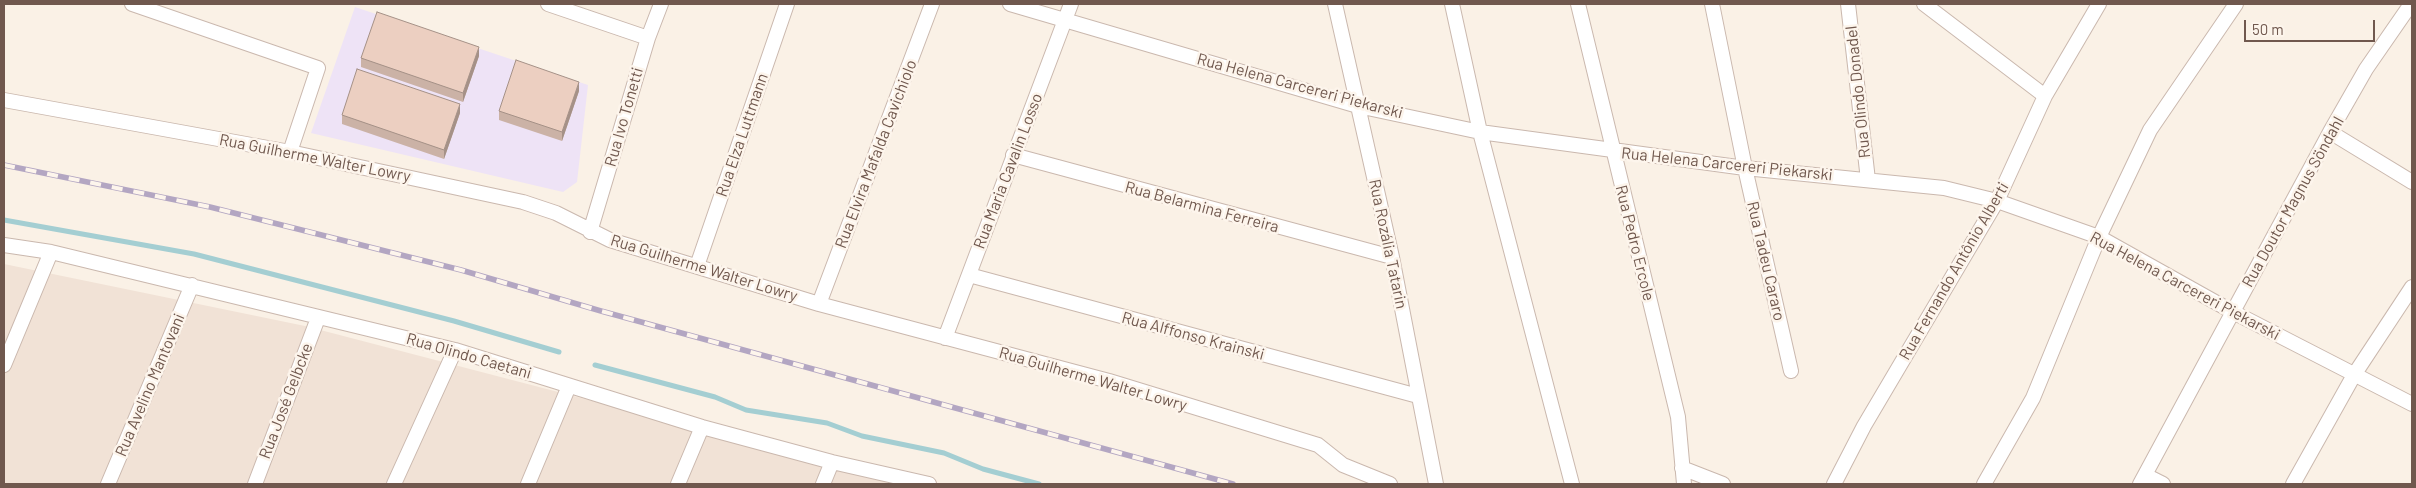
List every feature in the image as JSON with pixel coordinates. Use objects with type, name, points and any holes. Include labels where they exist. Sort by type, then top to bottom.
[{"type":"street","points":[[132,4],[318,68],[290,152]]},
{"type":"street","points":[[548,4],[648,38]]},
{"type":"street","name":"Rua Ivo Tonetti","points":[[590,232],[660,4]]},
{"type":"street","name":"Rua Elza Luttmann","points":[[697,266],[787,4]]},
{"type":"street","name":"Rua Elvira Mafalda Cavichiolo","points":[[819,304],[932,4]]},
{"type":"street","name":"Rua Helena Carcereri Piekarski","points":[[1010,4],[1358,106],[1480,132],[1613,152],[1745,168],[1944,188],[1997,201],[2099,237],[2233,312],[2412,404]]},
{"type":"street","name":"Rua Maria Cavalin Losso","points":[[945,338],[1071,4]]},
{"type":"street","name":"Rua Rozália Tatarin","points":[[1334,4],[1392,257],[1436,484]]},
{"type":"street","points":[[1452,4],[1480,132],[1572,484]]},
{"type":"street","name":"Rua Pedro Ercole","points":[[1578,4],[1678,417],[1684,484]]},
{"type":"street","name":"Rua Tadeu Cararo","points":[[1712,4],[1745,168],[1791,371]]},
{"type":"street","name":"Rua Olindo Donadel","points":[[1848,4],[1868,180]]},
{"type":"street","points":[[1924,4],[2045,96]]},
{"type":"street","name":"Rua Fernando Antônio Alberti","points":[[1834,484],[1864,426],[1997,201],[2045,96],[2099,4]]},
{"type":"street","points":[[1984,484],[2033,398],[2099,237],[2150,130],[2236,4]]},
{"type":"street","name":"Rua Doutor Magnus Söndahl","points":[[2142,479],[2330,132],[2366,69],[2411,4]]},
{"type":"street","name":"Rua Guilherme Walter Lowry","points":[[4,100],[290,152],[523,202],[556,214],[610,240],[819,304],[1109,381],[1318,445],[1343,465],[1390,484]]},
{"type":"street","points":[[2330,132],[2412,182]]},
{"type":"street","name":"Rua Belarmina Ferreira","points":[[1013,155],[1392,257]]},
{"type":"street","name":"Rua Olindo Caetani","points":[[4,245],[51,252],[455,350],[702,427],[832,462],[929,484]]},
{"type":"street","points":[[4,364],[51,252]]},
{"type":"street","name":"Rua Alffonso Krainski","points":[[969,275],[1418,396]]},
{"type":"street","name":"Rua Avelino Mantovani","points":[[108,484],[192,285]]},
{"type":"street","points":[[2293,484],[2354,375],[2412,287]]},
{"type":"street","name":"Rua José Gelbcke","points":[[255,484],[318,318]]},
{"type":"street","points":[[394,484],[455,350]]},
{"type":"street","points":[[528,484],[569,386]]},
{"type":"street","points":[[678,484],[702,427]]},
{"type":"street","points":[[822,484],[832,462]]},
{"type":"street","points":[[1682,468],[1723,484]]},
{"type":"street","points":[[2142,479],[2163,484]]},
{"type":"shaded area","points":[[355,7],[588,85],[577,182],[563,192],[311,133]]},
{"type":"shaded area","points":[[4,264],[305,326],[911,484],[4,484]]},
{"type":"building","points":[[377,12],[479,47],[463,93],[361,58]]},
{"type":"building","points":[[516,60],[579,82],[562,132],[499,111]]},
{"type":"building","points":[[357,69],[460,104],[444,150],[342,115]]},
{"type":"waterway","points":[[4,220],[194,254],[454,321],[559,352]]},
{"type":"waterway","points":[[595,365],[715,397],[746,410],[827,423],[862,436],[944,453],[983,469],[1039,484]]},
{"type":"railway","points":[[4,165],[210,207],[461,270],[601,311],[1233,484]]}]
